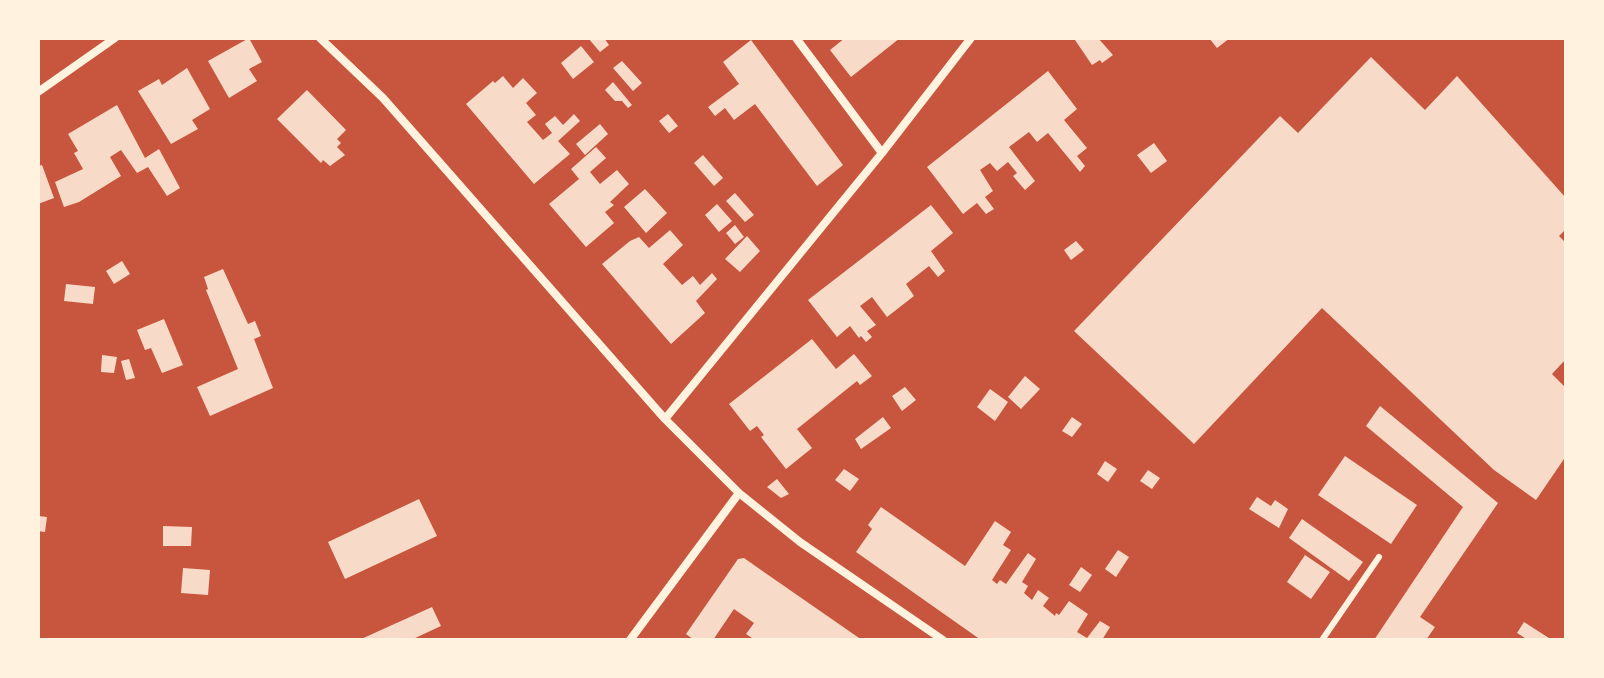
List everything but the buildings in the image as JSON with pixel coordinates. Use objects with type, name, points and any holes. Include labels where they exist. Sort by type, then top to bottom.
[{"type":"street","points":[[38,92],[115,38]]},
{"type":"street","points":[[320,38],[383,98],[665,419],[739,493],[845,574],[943,640]]},
{"type":"street","points":[[796,38],[882,153]]},
{"type":"street","points":[[665,419],[882,153],[971,38]]},
{"type":"street","points":[[630,640],[739,493]]},
{"type":"lane","points":[[1322,640],[1379,557]]}]
